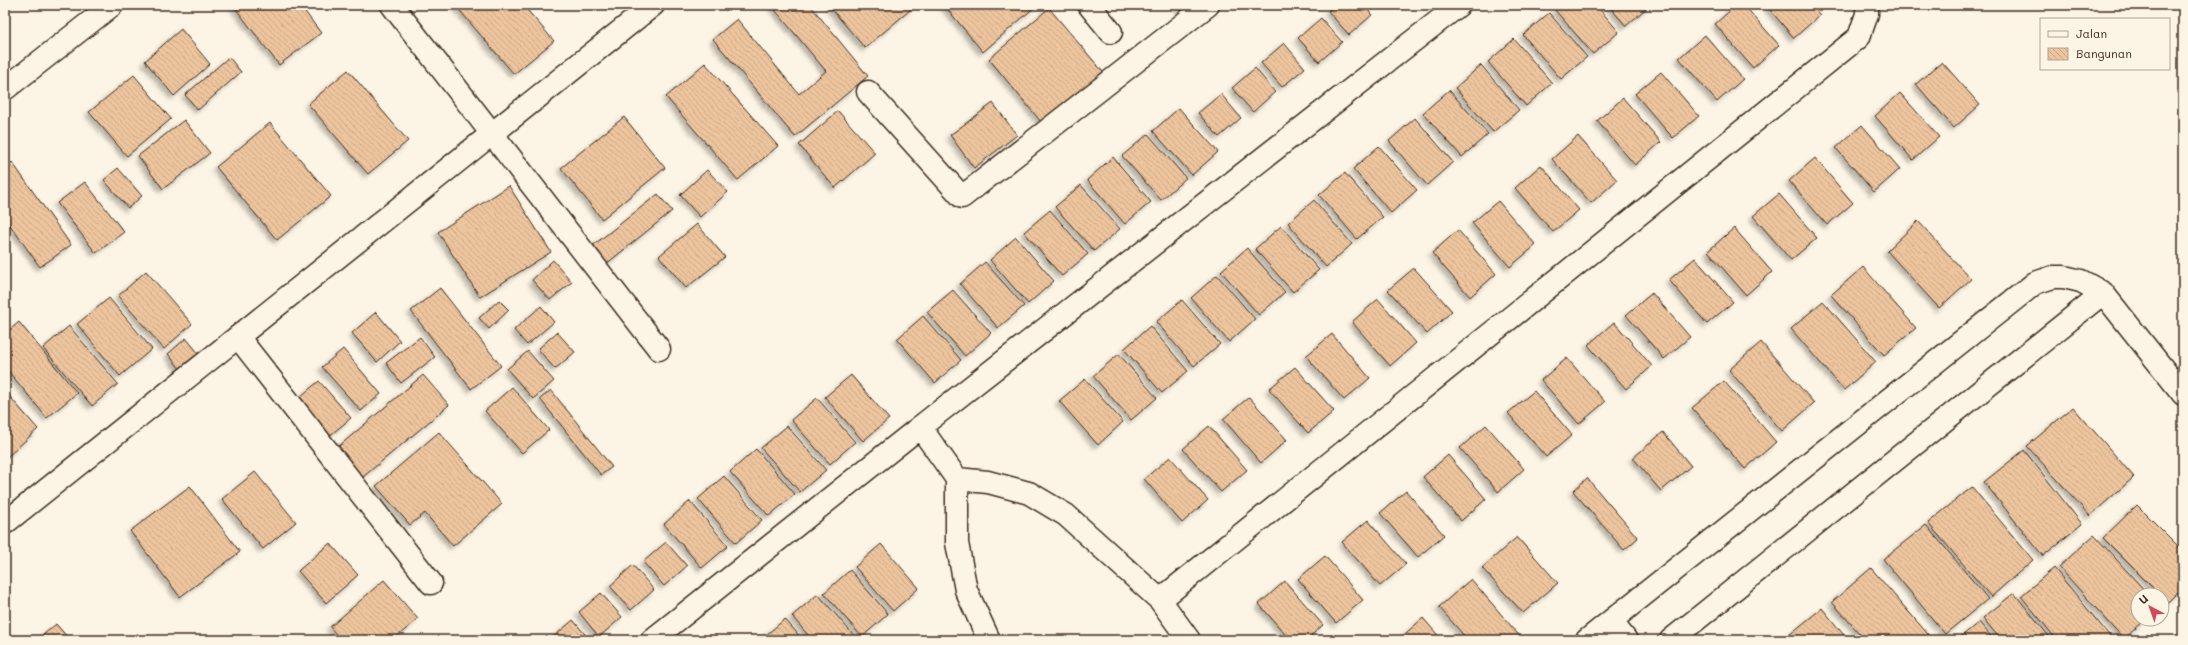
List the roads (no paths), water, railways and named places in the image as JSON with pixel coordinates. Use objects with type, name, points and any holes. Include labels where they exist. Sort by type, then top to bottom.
[{"type":"street","points":[[5,90],[112,5]]},
{"type":"street","points":[[392,5],[659,349]]},
{"type":"street","points":[[5,523],[653,5]]},
{"type":"street","points":[[1089,5],[1111,32]]},
{"type":"street","points":[[868,92],[962,197],[1208,5]]},
{"type":"street","points":[[652,640],[920,427],[1459,5]]},
{"type":"street","points":[[1160,600],[1859,37],[1868,14],[1867,5]]},
{"type":"street","points":[[1587,640],[2036,283],[2053,277],[2064,277],[2081,281],[2103,293],[2183,394]]},
{"type":"street","points":[[1672,640],[2103,293]]},
{"type":"street","points":[[238,336],[431,583]]},
{"type":"street","points":[[920,427],[957,479],[956,543],[966,590],[990,640]]},
{"type":"street","points":[[957,479],[988,482],[1029,493],[1066,515],[1160,600],[1189,640]]},
{"type":"street","points":[[1611,621],[1626,640]]}]
